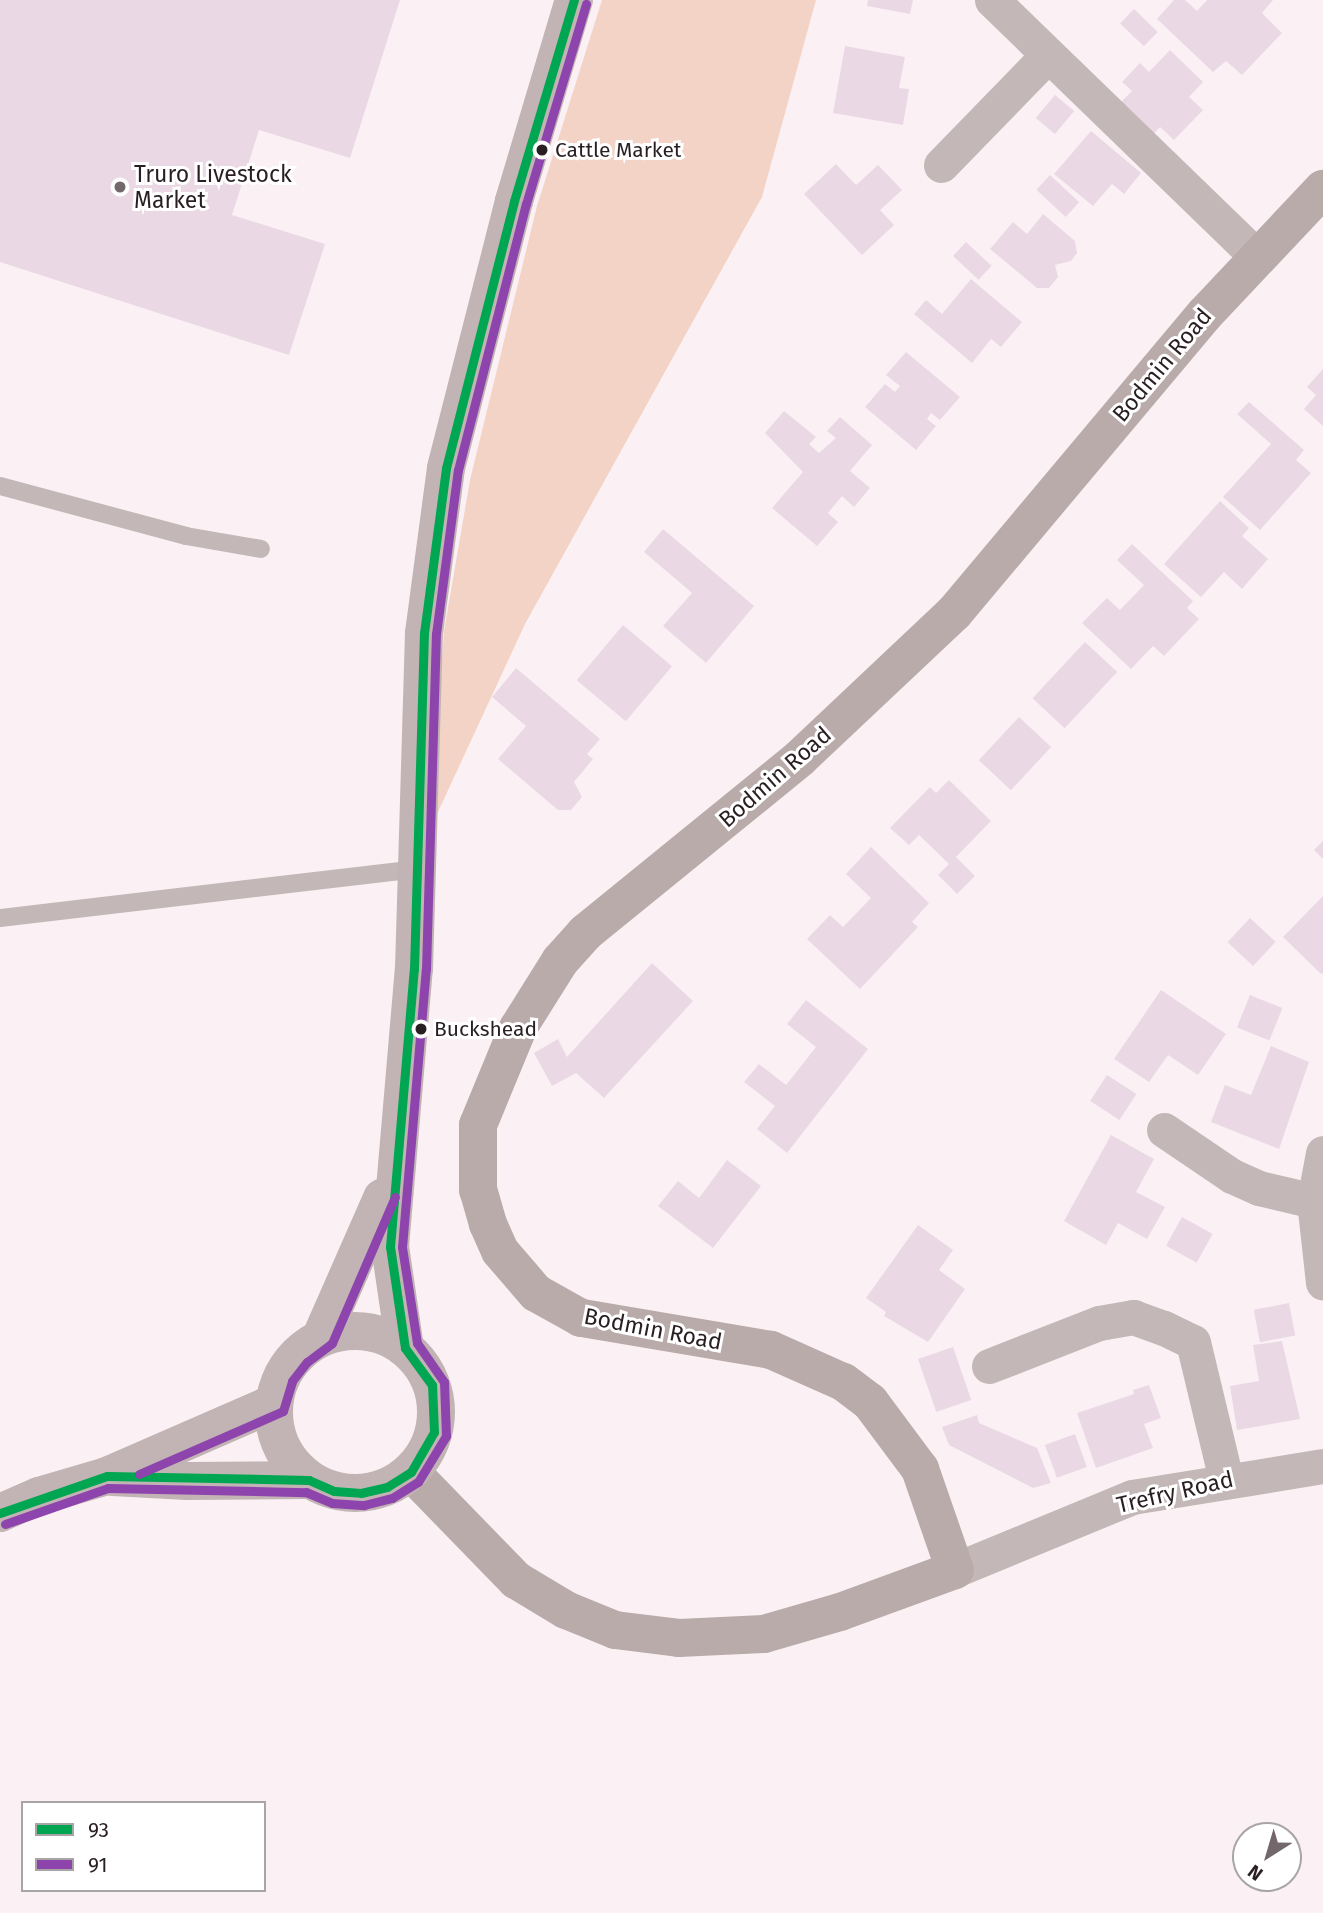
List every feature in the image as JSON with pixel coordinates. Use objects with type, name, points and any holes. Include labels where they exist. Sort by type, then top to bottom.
[{"type":"highway","points":[[405,1348],[390,1247],[394,1164],[414,969],[424,633],[446,468],[514,201],[574,0]]},
{"type":"highway","points":[[321,1337],[350,1330],[379,1334],[405,1348],[427,1375],[437,1409],[425,1454],[411,1472],[387,1487],[361,1493],[334,1491],[310,1480],[281,1446],[274,1403],[281,1376],[292,1361],[321,1337],[363,1247],[394,1164]]},
{"type":"highway","points":[[0,1513],[39,1496],[107,1476],[274,1403]]},
{"type":"highway","points":[[107,1476],[187,1481],[310,1480]]},
{"type":"street","points":[[992,0],[1258,258]]},
{"type":"street","points":[[941,165],[1048,55]]},
{"type":"street","name":"Bodmin Road","points":[[955,1570],[920,1469],[870,1402],[844,1382],[771,1350],[582,1318],[536,1293],[508,1262],[488,1224],[478,1190],[478,1125],[518,1028],[568,952],[800,758],[954,613],[1205,314],[1323,189]]},
{"type":"street","points":[[1164,1130],[1231,1176],[1259,1188],[1314,1200]]},
{"type":"street","points":[[1323,1153],[1314,1200],[1323,1283]]},
{"type":"street","points":[[989,1366],[1099,1322],[1133,1317],[1164,1328],[1193,1342],[1226,1479]]},
{"type":"street","name":"Trefry Road","points":[[955,1570],[1132,1497],[1226,1479],[1323,1465]]},
{"type":"street","points":[[411,1472],[516,1580],[566,1610],[615,1630],[679,1638],[764,1634],[840,1612],[955,1570]]},
{"type":"lane","points":[[0,486],[186,536],[261,549]]},
{"type":"lane","points":[[0,918],[415,869]]},
{"type":"shaded area","points":[[602,0],[816,0],[762,197],[525,624],[431,827],[444,631],[470,480],[537,206]]},
{"type":"building","name":"Truro Livestock Market","points":[[0,0],[400,0],[350,158],[259,130],[232,215],[325,244],[289,355],[0,262]]},
{"type":"building","points":[[868,0],[913,0],[910,14],[867,6]]},
{"type":"building","points":[[1174,0],[1185,0],[1197,11],[1207,0],[1273,0],[1262,13],[1282,33],[1242,75],[1226,61],[1213,72],[1157,19]]},
{"type":"building","points":[[1134,9],[1158,32],[1144,46],[1120,23]]},
{"type":"building","points":[[845,46],[905,57],[899,88],[909,89],[903,125],[833,113]]},
{"type":"building","points":[[1170,50],[1203,82],[1189,97],[1203,110],[1174,140],[1160,127],[1150,138],[1116,107],[1132,91],[1122,82],[1140,63],[1149,72]]},
{"type":"building","points":[[1055,95],[1074,111],[1055,134],[1036,118]]},
{"type":"building","points":[[1091,131],[1141,173],[1124,194],[1112,184],[1093,206],[1054,174]]},
{"type":"building","points":[[836,164],[856,185],[878,165],[902,190],[880,210],[894,225],[862,255],[804,194]]},
{"type":"building","points":[[1050,175],[1079,202],[1066,217],[1036,190]]},
{"type":"building","points":[[1043,214],[1075,241],[1077,253],[1071,261],[1055,265],[1058,277],[1049,288],[1037,288],[990,249],[1013,222],[1027,234]]},
{"type":"building","points":[[966,242],[992,266],[979,280],[953,256]]},
{"type":"building","points":[[971,279],[1022,322],[1001,347],[991,339],[972,363],[914,314],[926,300],[942,314]]},
{"type":"building","points":[[906,352],[960,397],[940,420],[931,413],[927,419],[936,426],[916,450],[865,407],[885,384],[895,392],[900,386],[886,375]]},
{"type":"building","points":[[1323,369],[1323,426],[1304,409],[1316,395],[1307,387]]},
{"type":"building","points":[[1249,402],[1304,450],[1296,460],[1311,473],[1260,530],[1223,497],[1271,444],[1237,414]]},
{"type":"building","points":[[784,411],[816,437],[809,444],[819,453],[836,438],[827,431],[840,417],[872,445],[850,471],[870,488],[854,507],[842,496],[828,513],[838,522],[817,546],[772,508],[803,472],[765,433]]},
{"type":"building","points":[[1220,501],[1249,528],[1242,536],[1268,559],[1242,589],[1224,572],[1201,597],[1164,564]]},
{"type":"building","points":[[663,529],[754,606],[706,663],[663,626],[692,593],[644,552]]},
{"type":"building","points":[[1132,544],[1193,601],[1187,608],[1199,619],[1164,656],[1153,646],[1131,669],[1082,623],[1107,598],[1120,610],[1144,585],[1117,560]]},
{"type":"building","points":[[623,625],[672,666],[626,721],[577,680]]},
{"type":"building","points":[[1085,642],[1117,672],[1065,728],[1032,698]]},
{"type":"building","points":[[516,668],[600,739],[587,754],[593,759],[574,782],[582,797],[571,810],[558,810],[498,759],[526,726],[492,697]]},
{"type":"building","points":[[1019,717],[1051,747],[1011,790],[979,760]]},
{"type":"building","points":[[949,780],[991,821],[956,857],[975,876],[957,894],[938,875],[949,864],[919,835],[909,845],[890,828],[930,787],[936,793]]},
{"type":"building","points":[[1323,841],[1323,859],[1314,850]]},
{"type":"building","points":[[871,847],[929,903],[912,922],[918,927],[860,989],[807,939],[830,915],[843,927],[871,898],[846,874]]},
{"type":"building","points":[[1323,896],[1323,973],[1321,974],[1283,937]]},
{"type":"building","points":[[1250,918],[1276,942],[1253,966],[1227,942]]},
{"type":"building","points":[[652,963],[693,1001],[604,1098],[576,1073],[552,1086],[534,1053],[558,1039],[567,1057]]},
{"type":"building","points":[[1161,990],[1226,1034],[1198,1075],[1168,1055],[1149,1082],[1114,1059]]},
{"type":"building","points":[[1250,995],[1282,1008],[1269,1041],[1237,1027]]},
{"type":"building","points":[[806,1000],[868,1049],[787,1153],[757,1129],[775,1106],[744,1082],[759,1064],[786,1085],[816,1047],[787,1024]]},
{"type":"building","points":[[1271,1046],[1309,1062],[1279,1149],[1211,1122],[1225,1085],[1251,1095]]},
{"type":"building","points":[[1107,1075],[1136,1094],[1119,1120],[1090,1101]]},
{"type":"building","points":[[1111,1135],[1154,1159],[1136,1192],[1165,1207],[1147,1239],[1118,1223],[1106,1245],[1064,1221]]},
{"type":"building","points":[[727,1160],[761,1186],[713,1248],[658,1206],[678,1181],[699,1198]]},
{"type":"building","points":[[1182,1217],[1213,1234],[1197,1263],[1166,1246]]},
{"type":"building","points":[[918,1225],[953,1250],[939,1270],[965,1289],[928,1342],[884,1316],[886,1312],[866,1298]]},
{"type":"building","points":[[1289,1303],[1295,1335],[1260,1342],[1254,1310]]},
{"type":"building","points":[[1282,1341],[1300,1419],[1237,1430],[1230,1386],[1259,1381],[1253,1345]]},
{"type":"building","points":[[953,1347],[971,1400],[936,1412],[918,1359]]},
{"type":"building","points":[[1149,1385],[1161,1418],[1144,1424],[1153,1448],[1096,1468],[1077,1413],[1134,1394],[1133,1390]]},
{"type":"building","points":[[977,1415],[979,1423],[1037,1448],[1051,1483],[1033,1488],[949,1445],[942,1427]]},
{"type":"building","points":[[1075,1434],[1087,1467],[1057,1478],[1045,1445]]},
{"type":"transit line","name":"93","points":[[405,1348],[390,1247],[414,969],[424,633],[446,468],[514,201],[574,0]]},
{"type":"transit line","name":"91","points":[[5,1524],[108,1488],[306,1492],[332,1503],[364,1505],[392,1498],[418,1482],[446,1436],[444,1382],[417,1343],[402,1247],[426,969],[436,634],[458,470],[526,204],[586,4]]},
{"type":"transit line","name":"91","points":[[139,1474],[283,1411],[292,1381],[307,1362],[332,1343],[395,1197]]},
{"type":"transit line","name":"93","points":[[0,1513],[107,1476],[309,1480],[334,1491],[361,1493],[387,1487],[411,1472],[434,1432],[432,1385],[405,1348]]},
{"type":"place","name":"Cattle Market","points":[[542,150]]},
{"type":"place","name":"Truro Livestock Market","points":[[120,187]]},
{"type":"place","name":"Buckshead","points":[[421,1029]]}]
